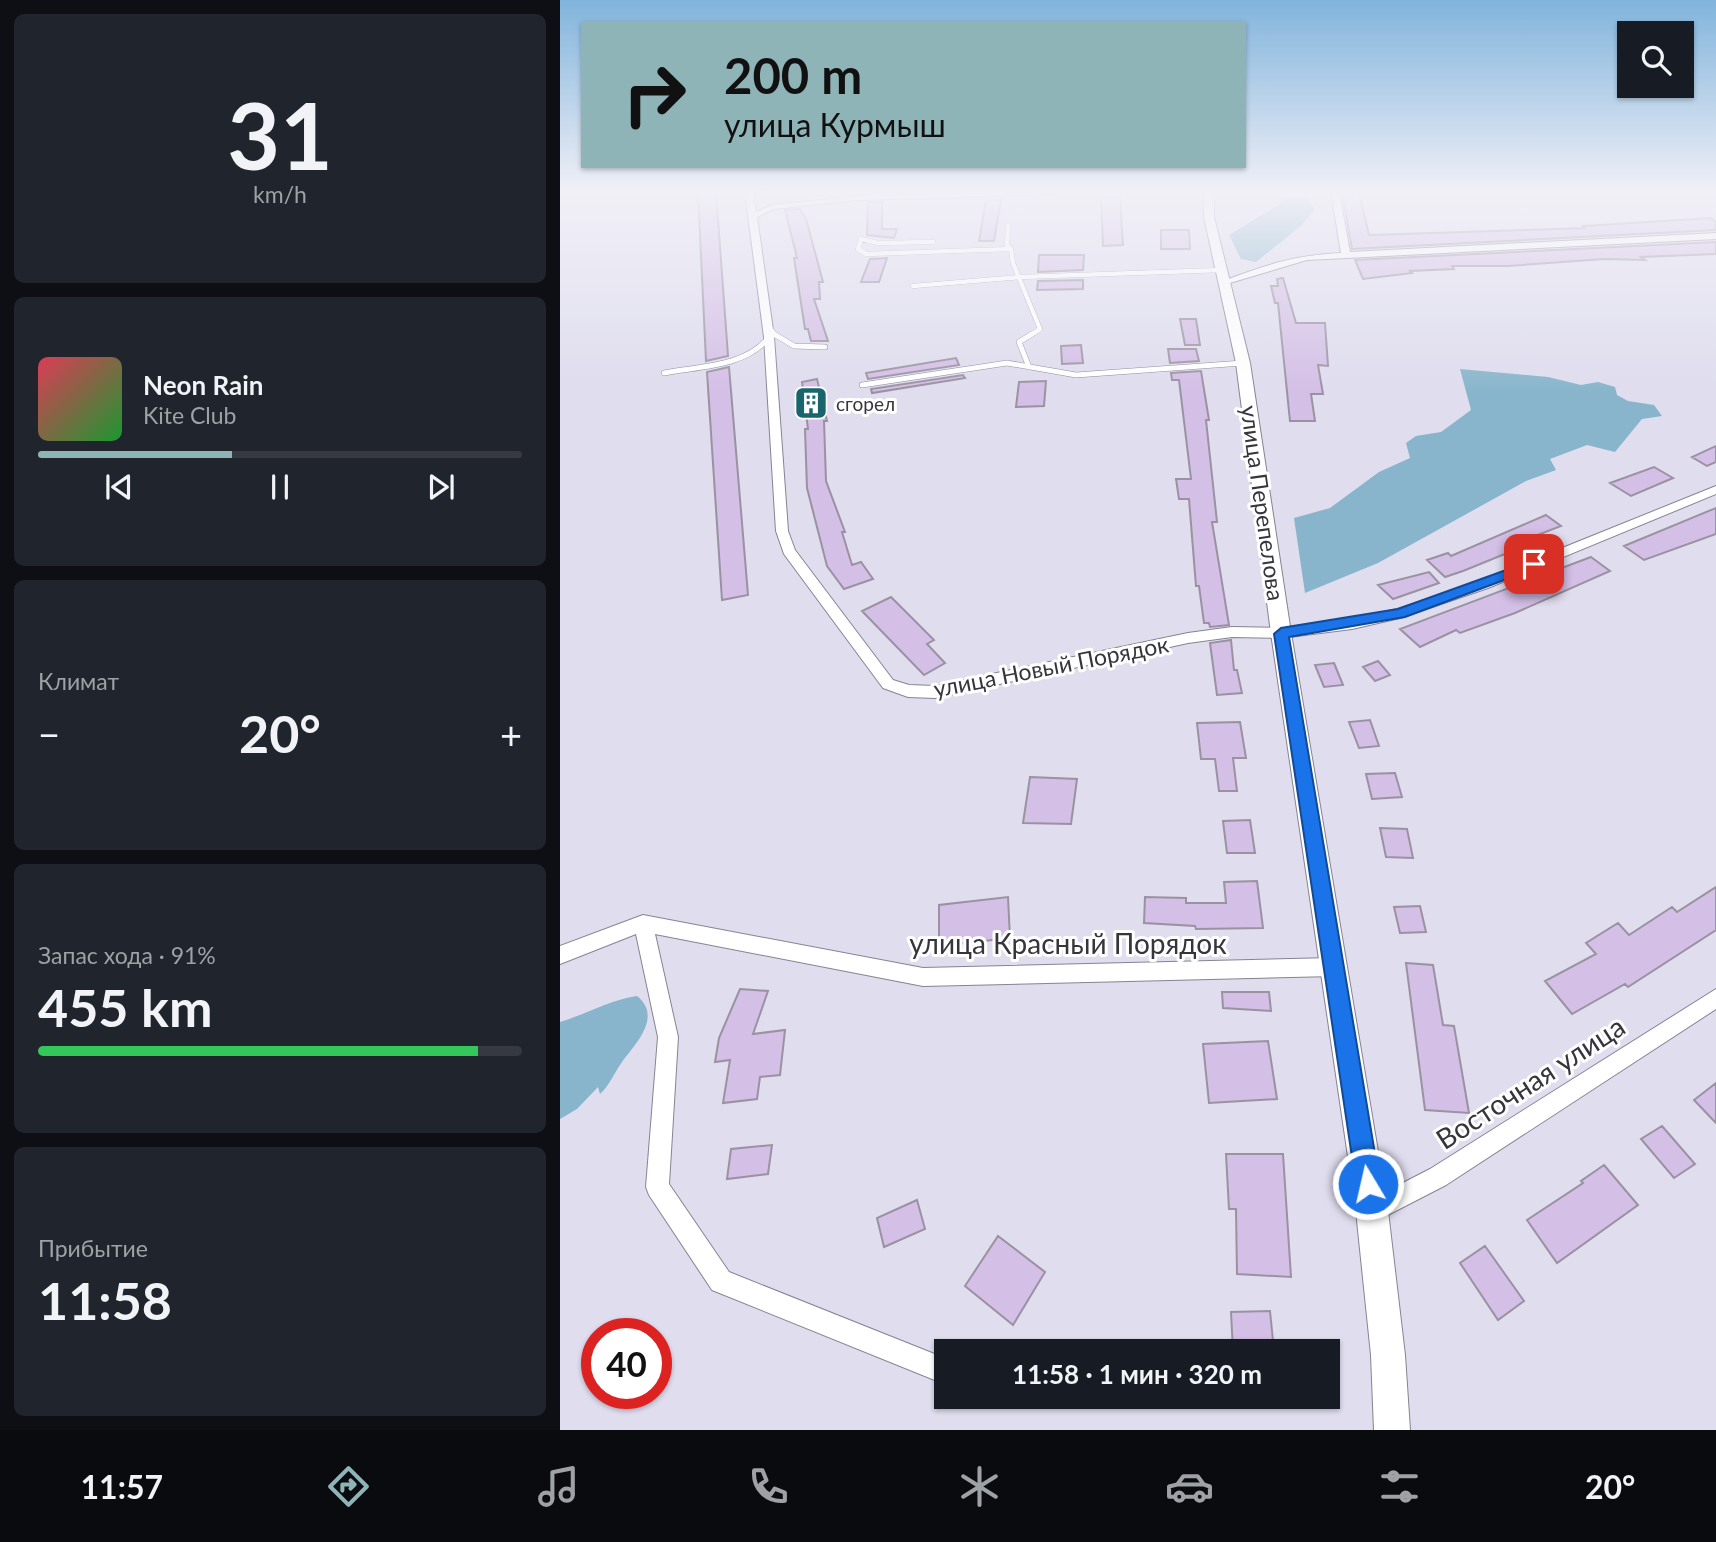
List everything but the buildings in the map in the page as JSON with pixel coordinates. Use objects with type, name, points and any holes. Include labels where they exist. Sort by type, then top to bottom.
[{"type":"street","name":"улица Новый Порядок","points":[[759,259],[769,337],[782,531],[789,551],[888,684],[908,691],[935,692],[1188,638],[1232,632],[1281,634],[1400,613],[1483,585],[1716,490]]},
{"type":"street","name":"улица Перепелова","points":[[1219,259],[1243,363],[1281,634],[1372,1211],[1388,1355],[1392,1430]]},
{"type":"street","points":[[1224,277],[1283,262],[1309,259]]},
{"type":"street","points":[[560,955],[643,923],[668,1037],[657,1187],[721,1281],[934,1367]]},
{"type":"street","name":"улица Красный Порядок","points":[[643,923],[923,977],[1334,967]]},
{"type":"street","name":"Восточная улица","points":[[1372,1211],[1438,1177],[1716,999]]},
{"type":"lane","points":[[1014,259],[1040,329],[1018,342],[1029,367]]},
{"type":"lane","points":[[913,286],[1020,277],[1224,277]]},
{"type":"lane","points":[[767,322],[780,340],[806,349],[825,346]]},
{"type":"lane","points":[[664,373],[743,358],[758,351],[769,337]]},
{"type":"lane","points":[[862,385],[979,365],[1007,363],[1076,375],[1243,363]]},
{"type":"water","points":[[1241,259],[1260,259],[1256,262]]},
{"type":"water","points":[[1460,369],[1548,377],[1581,385],[1598,382],[1615,387],[1617,395],[1628,401],[1654,405],[1662,416],[1642,419],[1615,452],[1587,445],[1550,459],[1556,470],[1526,481],[1378,563],[1305,593],[1294,518],[1330,508],[1379,472],[1410,458],[1406,443],[1416,436],[1441,432],[1471,410]]},
{"type":"water","points":[[637,996],[647,1013],[647,1021],[639,1039],[600,1094],[598,1087],[577,1109],[560,1119],[560,1022]]},
{"type":"place","name":"сгорел","points":[[811,403]]},
{"type":"route","points":[[1368,1184],[1281,634],[1352,624],[1400,613],[1483,585],[1534,564]]}]
